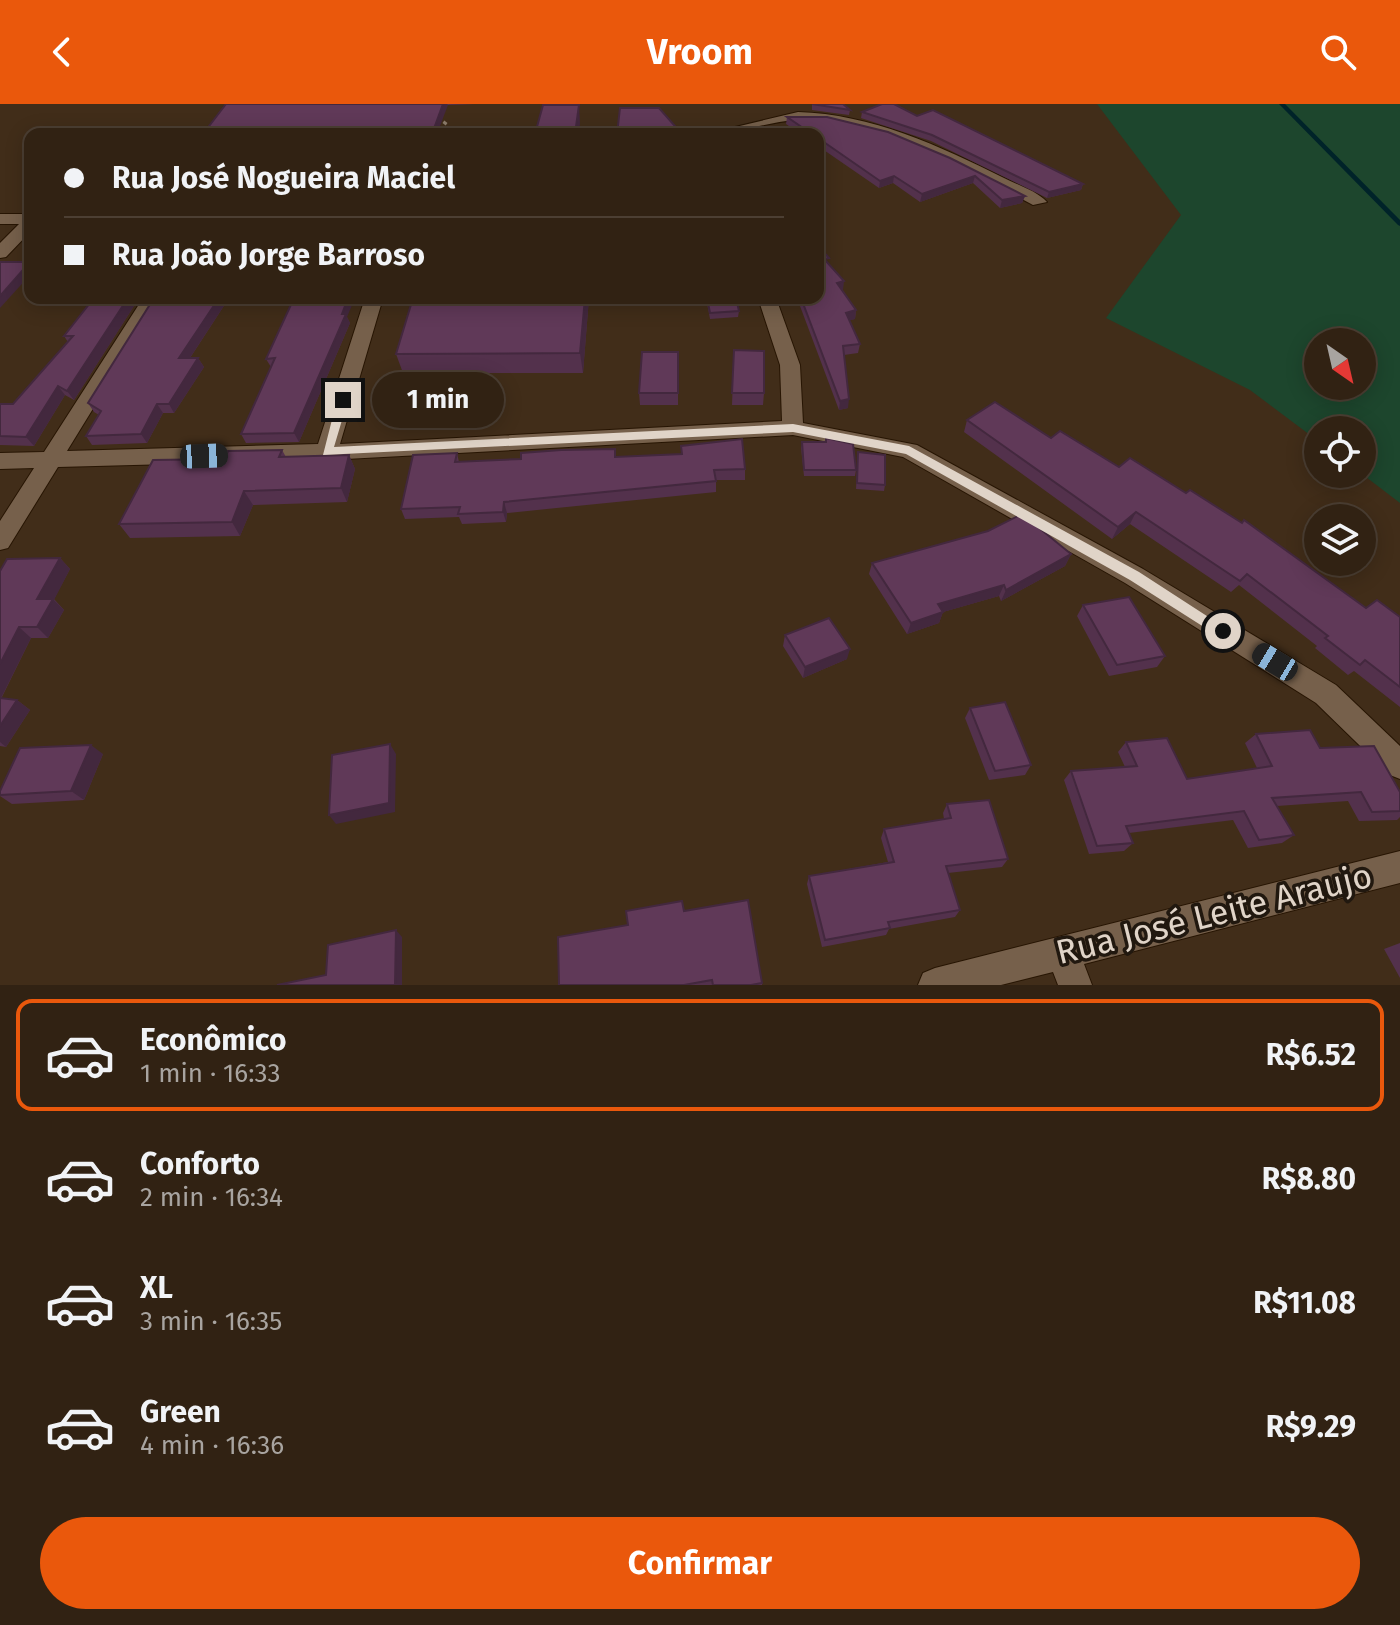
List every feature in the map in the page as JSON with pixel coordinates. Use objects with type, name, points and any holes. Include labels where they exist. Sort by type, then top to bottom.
[{"type":"street","points":[[735,128],[800,110],[862,124],[978,169],[1039,202]]},
{"type":"street","points":[[0,219],[24,220]]},
{"type":"street","points":[[0,253],[24,227]]},
{"type":"street","points":[[0,541],[148,304]]},
{"type":"street","points":[[327,452],[372,304]]},
{"type":"street","points":[[769,304],[790,365],[793,428]]},
{"type":"street","points":[[0,461],[327,452],[793,428],[909,450],[1134,576],[1326,694],[1400,765]]},
{"type":"street","name":"Rua José Leite Araujo","points":[[935,985],[1062,951],[1158,931],[1400,867]]},
{"type":"street","points":[[1062,951],[1075,985]]},
{"type":"path","points":[[429,110],[448,128]]},
{"type":"green space","points":[[1097,104],[1400,104],[1400,503],[1376,485],[1376,416],[1304,416],[1304,430],[1250,390],[1106,318],[1181,215]]},
{"type":"building","points":[[226,104],[443,104],[434,128],[208,128]]},
{"type":"building","points":[[812,104],[843,104],[850,110]]},
{"type":"building","points":[[882,104],[894,104],[917,116],[933,110],[1083,184],[1049,192],[932,135],[862,112]]},
{"type":"building","points":[[543,105],[579,105],[576,128],[537,128]]},
{"type":"building","points":[[620,108],[659,108],[677,128],[618,128]]},
{"type":"building","points":[[787,117],[827,117],[888,132],[950,158],[1025,196],[1002,200],[975,176],[922,194],[894,176],[880,181],[824,142],[824,128],[803,128]]},
{"type":"building","points":[[824,259],[844,281],[837,283],[856,310],[846,313],[860,344],[843,346],[849,399],[840,401],[803,304],[824,304]]},
{"type":"building","points":[[0,262],[24,262],[24,269],[0,296]]},
{"type":"building","points":[[89,304],[124,304],[67,391],[58,386],[26,437],[0,436],[0,404],[13,404],[73,336],[64,336]]},
{"type":"building","points":[[150,304],[215,304],[179,358],[198,358],[169,404],[157,404],[141,434],[86,436],[101,411],[88,403]]},
{"type":"building","points":[[291,304],[346,304],[342,314],[346,314],[294,433],[241,434],[275,358],[266,359]]},
{"type":"building","points":[[411,304],[584,304],[580,353],[396,354]]},
{"type":"building","points":[[708,304],[737,304],[739,311],[710,313]]},
{"type":"building","points":[[734,350],[764,351],[764,393],[732,393]]},
{"type":"building","points":[[642,352],[678,352],[678,393],[639,393]]},
{"type":"building","points":[[995,402],[1051,438],[1060,431],[1119,467],[1130,458],[1186,493],[1190,490],[1242,523],[1244,520],[1304,563],[1304,576],[1322,576],[1366,608],[1377,600],[1400,617],[1400,687],[1365,660],[1360,665],[1325,638],[1328,636],[1247,574],[1240,581],[1136,512],[1118,527],[967,420]]},
{"type":"building","points":[[826,438],[853,444],[856,470],[804,470],[802,442],[826,442]]},
{"type":"building","points":[[742,439],[745,469],[714,470],[716,481],[504,502],[503,512],[458,514],[460,507],[401,509],[413,455],[457,453],[455,462],[521,459],[521,453],[561,450],[615,449],[615,457],[682,454],[681,446]]},
{"type":"building","points":[[282,450],[279,457],[349,455],[341,488],[244,491],[232,522],[119,524],[153,460],[224,459],[228,451]]},
{"type":"building","points":[[858,452],[885,455],[885,485],[857,483]]},
{"type":"building","points":[[1022,514],[1071,554],[1006,590],[1004,585],[938,604],[943,612],[911,623],[872,563],[988,531]]},
{"type":"building","points":[[60,558],[37,599],[53,599],[37,627],[19,627],[0,664],[0,571],[7,559]]},
{"type":"building","points":[[1129,597],[1165,656],[1117,665],[1083,605]]},
{"type":"building","points":[[829,618],[850,649],[805,667],[785,635]]},
{"type":"building","points":[[0,698],[17,700],[0,726]]},
{"type":"building","points":[[1005,702],[1031,765],[995,771],[970,708]]},
{"type":"building","points":[[1310,730],[1320,748],[1374,746],[1400,792],[1400,811],[1372,812],[1361,792],[1272,798],[1294,835],[1259,840],[1244,811],[1126,826],[1133,843],[1097,846],[1071,771],[1137,766],[1126,742],[1167,738],[1187,779],[1272,766],[1256,734]]},
{"type":"building","points":[[390,744],[389,803],[329,815],[332,755]]},
{"type":"building","points":[[91,745],[71,791],[0,795],[20,748]]},
{"type":"building","points":[[989,800],[1008,859],[946,866],[960,910],[888,922],[890,928],[825,940],[809,876],[894,862],[884,829],[951,818],[947,804]]},
{"type":"building","points":[[748,900],[762,983],[713,985],[712,980],[684,985],[559,985],[558,937],[628,925],[626,911],[682,901],[684,911]]},
{"type":"building","points":[[396,930],[395,985],[277,985],[326,975],[328,945]]},
{"type":"waterway","points":[[1282,104],[1400,224]]},
{"type":"route","points":[[343,400],[327,452],[793,428],[909,450],[1134,576],[1223,631]]}]
